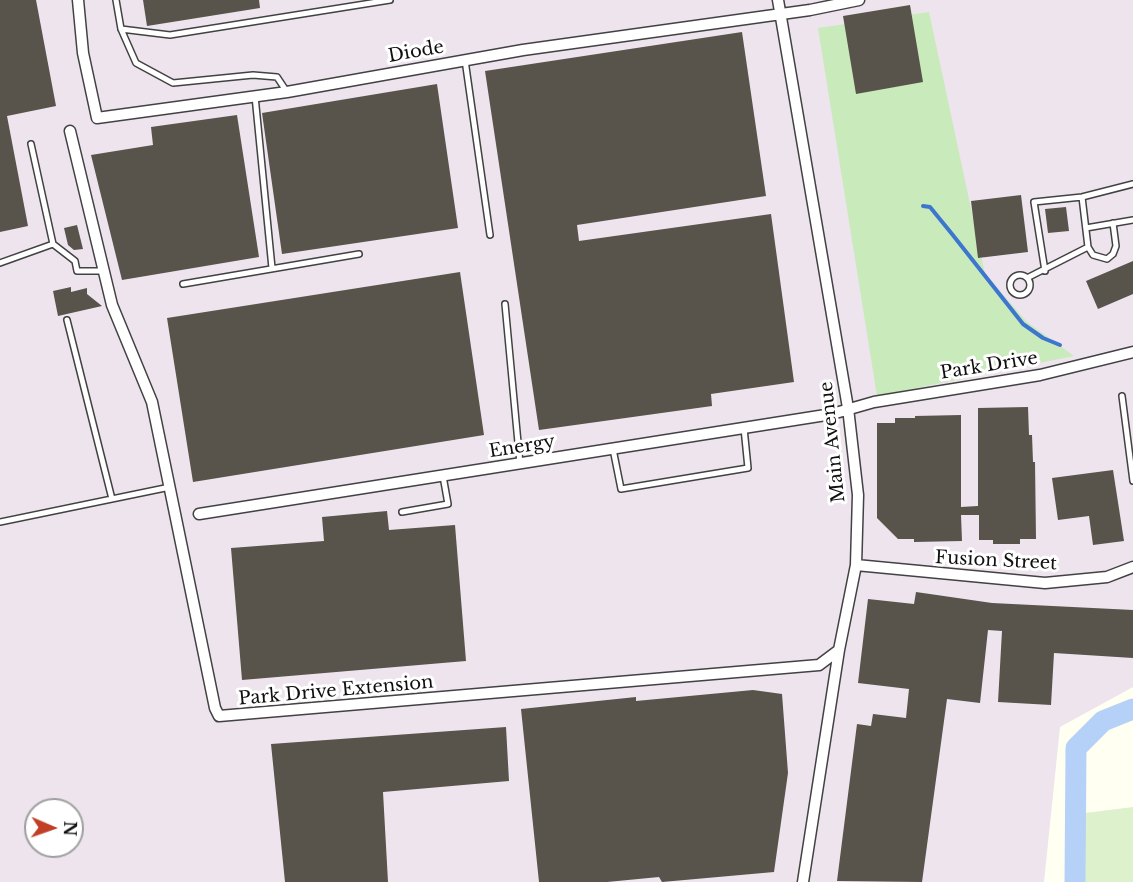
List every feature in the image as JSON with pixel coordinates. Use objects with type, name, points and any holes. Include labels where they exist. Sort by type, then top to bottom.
[{"type":"street","name":"Diode","points":[[78,0],[83,53],[97,118],[287,92],[465,60],[780,14],[859,0]]},
{"type":"street","name":"Main Avenue","points":[[778,0],[848,408],[858,495],[856,565],[839,650],[802,882]]},
{"type":"street","name":"Park Drive Extension","points":[[70,131],[112,305],[152,402],[172,487],[214,708],[219,716],[819,665],[839,650]]},
{"type":"street","name":"Park Drive","points":[[848,408],[1040,375],[1133,352]]},
{"type":"street","name":"Energy","points":[[199,514],[832,414],[848,408]]},
{"type":"street","name":"Fusion Street","points":[[856,565],[1045,584],[1107,577],[1133,567]]},
{"type":"lane","points":[[116,0],[121,29],[136,63],[173,83],[253,75],[277,77],[287,92]]},
{"type":"lane","points":[[121,29],[170,35],[390,0]]},
{"type":"lane","points":[[465,60],[490,234]]},
{"type":"lane","points":[[255,96],[272,268]]},
{"type":"lane","points":[[31,144],[53,244],[75,261],[77,271],[102,271]]},
{"type":"lane","points":[[1045,271],[1034,202],[1082,197],[1133,184]]},
{"type":"lane","points":[[1082,197],[1088,247],[1093,255],[1100,259],[1107,259],[1113,254],[1116,246],[1113,223]]},
{"type":"lane","points":[[1086,228],[1133,220]]},
{"type":"lane","points":[[0,263],[53,244]]},
{"type":"lane","points":[[1028,278],[1088,247]]},
{"type":"lane","points":[[183,284],[359,254]]},
{"type":"lane","points":[[504,304],[519,464]]},
{"type":"lane","points":[[67,320],[112,500]]},
{"type":"lane","points":[[1122,396],[1133,481]]},
{"type":"lane","points":[[613,449],[621,489],[748,468],[744,428]]},
{"type":"lane","points":[[402,512],[448,504],[443,476]]},
{"type":"lane","points":[[0,522],[172,487]]},
{"type":"shaded area","points":[[0,0],[1133,0],[1133,687],[1060,727],[1044,882],[0,882]]},
{"type":"green space","points":[[929,12],[985,274],[1027,322],[1074,356],[877,396],[818,28]]},
{"type":"green space","points":[[1133,807],[1133,882],[1081,882],[1085,813]]},
{"type":"building","points":[[0,0],[36,0],[56,106],[7,116],[28,226],[0,232]]},
{"type":"building","points":[[143,0],[259,0],[260,8],[147,26]]},
{"type":"building","points":[[910,5],[923,82],[856,94],[843,16]]},
{"type":"building","points":[[742,32],[766,196],[577,225],[579,241],[771,214],[794,382],[711,394],[712,406],[539,430],[485,71]]},
{"type":"building","points":[[437,84],[458,228],[282,254],[262,113]]},
{"type":"building","points":[[237,115],[259,257],[122,280],[91,155],[153,145],[151,127]]},
{"type":"building","points":[[1021,195],[1028,252],[978,258],[971,201]]},
{"type":"building","points":[[1066,207],[1069,231],[1048,233],[1045,209]]},
{"type":"building","points":[[77,225],[83,249],[74,250],[68,245],[64,228]]},
{"type":"building","points":[[1133,261],[1133,294],[1098,309],[1086,281]]},
{"type":"building","points":[[460,272],[484,435],[193,482],[167,318]]},
{"type":"building","points":[[71,287],[71,292],[87,288],[87,294],[102,306],[58,316],[53,291]]},
{"type":"building","points":[[1028,407],[1029,435],[1032,435],[1033,462],[1035,462],[1036,539],[1020,539],[1020,544],[993,544],[993,540],[979,540],[979,515],[961,515],[962,541],[914,542],[914,539],[898,539],[877,518],[877,423],[895,423],[895,418],[915,418],[915,416],[961,415],[961,507],[978,506],[978,408]]},
{"type":"building","points":[[1113,470],[1124,541],[1093,545],[1089,516],[1058,520],[1052,478]]},
{"type":"building","points":[[387,511],[389,530],[455,525],[466,661],[242,680],[231,548],[324,541],[322,517]]},
{"type":"building","points":[[916,592],[992,603],[1133,610],[1133,658],[1054,653],[1051,705],[998,702],[1002,631],[988,630],[980,703],[947,699],[922,882],[837,881],[857,724],[871,726],[873,714],[906,718],[909,689],[858,683],[868,599],[914,604]]},
{"type":"building","points":[[753,690],[782,694],[788,773],[774,872],[662,882],[659,877],[607,882],[539,882],[521,709],[636,697],[636,701]]},
{"type":"building","points":[[506,727],[509,781],[383,792],[388,882],[285,882],[271,744]]},
{"type":"waterway","points":[[923,206],[930,207],[1023,324],[1043,338],[1060,345]]},
{"type":"waterway","points":[[1075,882],[1076,748],[1103,721],[1133,709]]}]
